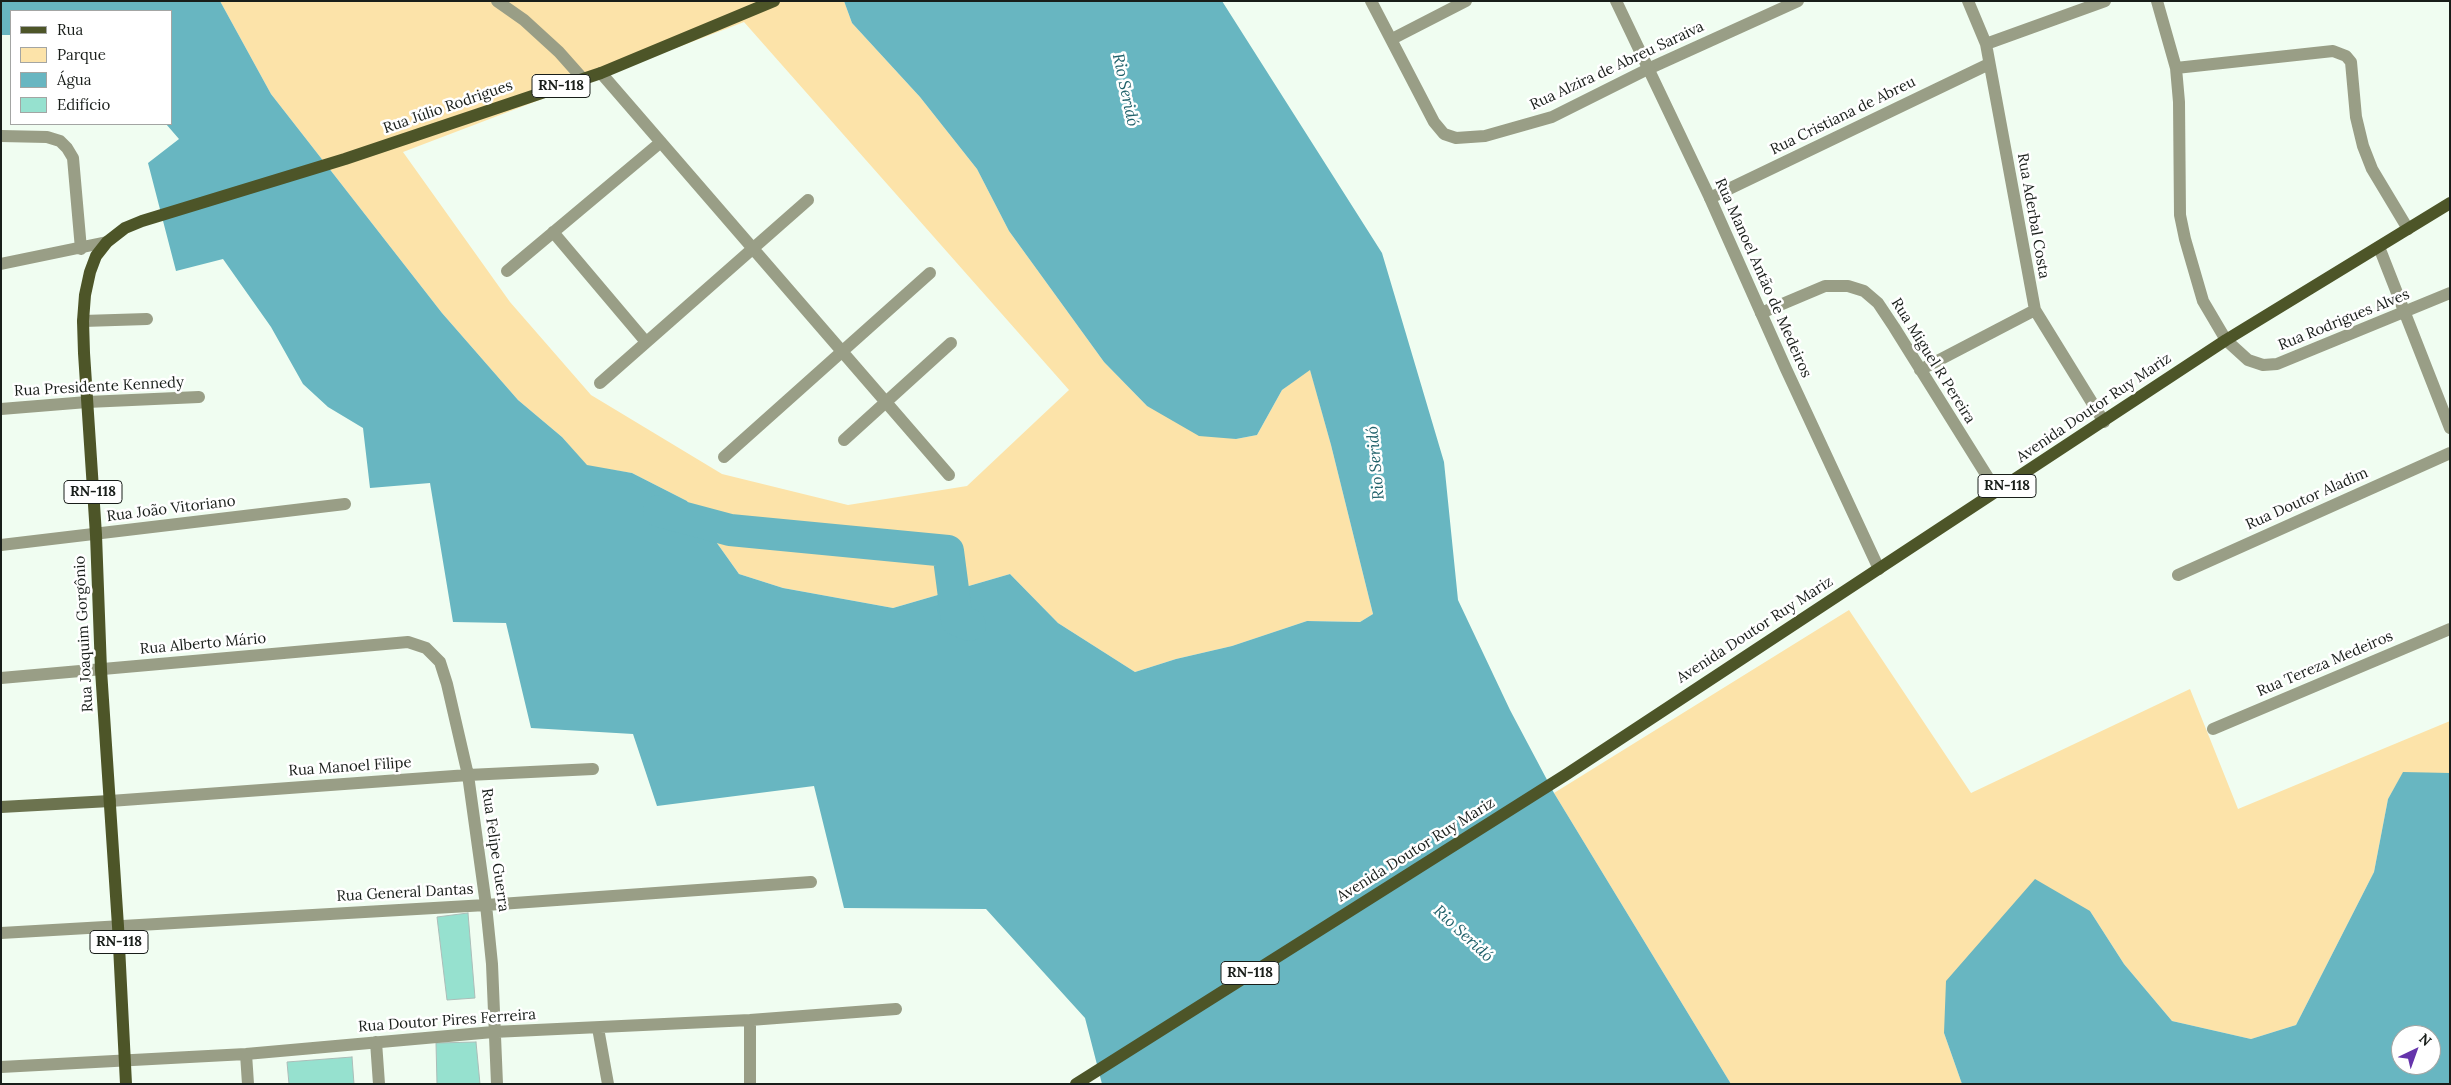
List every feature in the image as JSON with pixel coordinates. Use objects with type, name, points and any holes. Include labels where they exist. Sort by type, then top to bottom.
[{"type":"main road","name":"Rua Júlio Rodrigues","points":[[154,217],[345,158],[601,73],[774,1]]},
{"type":"main road","name":"Avenida Doutor Ruy Mariz","points":[[1076,1083],[1567,774],[2226,340],[2450,203]]},
{"type":"main road","name":"Rua Joaquim Gorgônio","points":[[126,1084],[118,926],[101,670],[96,535],[82,320],[90,272],[96,256],[108,242],[126,228],[154,217]]},
{"type":"main road","points":[[1,807],[110,801]]},
{"type":"street","points":[[496,1],[524,20],[560,52],[583,79]]},
{"type":"street","points":[[1371,1],[1392,39],[1466,1]]},
{"type":"street","name":"Rua Manoel Antão de Medeiros","points":[[1616,1],[1710,198],[1879,569]]},
{"type":"street","name":"Rua Alzira de Abreu Saraiva","points":[[1392,39],[1434,122],[1444,134],[1456,138],[1485,136],[1552,117],[1648,69],[1798,1]]},
{"type":"street","name":"Rua Aderbal Costa","points":[[1968,1],[1986,44],[2035,310],[2104,422]]},
{"type":"street","points":[[1986,44],[2105,1]]},
{"type":"street","name":"Rua Rodrigues Alves","points":[[2157,1],[2176,68],[2179,110],[2180,215],[2203,301],[2226,340],[2248,360],[2263,365],[2277,364],[2404,314],[2450,293]]},
{"type":"street","points":[[2176,68],[2333,51],[2346,56],[2350,62],[2356,117],[2363,146],[2372,169],[2408,229]]},
{"type":"street","name":"Rua Cristiana de Abreu","points":[[1710,198],[1989,64]]},
{"type":"street","points":[[601,73],[843,350],[949,475]]},
{"type":"street","points":[[1,136],[48,137],[60,141],[67,148],[73,158],[81,249]]},
{"type":"street","points":[[507,271],[662,142]]},
{"type":"street","points":[[600,383],[808,200]]},
{"type":"street","points":[[553,232],[646,342]]},
{"type":"street","points":[[1,264],[108,242]]},
{"type":"street","points":[[2379,246],[2450,428]]},
{"type":"street","points":[[724,457],[930,273]]},
{"type":"street","name":"Rua Miguel R Pereira","points":[[1761,313],[1826,286],[1848,286],[1864,291],[1878,303],[1997,492]]},
{"type":"street","points":[[1920,370],[2035,310]]},
{"type":"street","points":[[82,320],[147,319]]},
{"type":"street","points":[[844,440],[952,343]]},
{"type":"street","name":"Rua Presidente Kennedy","points":[[1,409],[87,402],[199,397]]},
{"type":"street","name":"Rua Doutor Aladim","points":[[2178,575],[2450,453]]},
{"type":"street","name":"Rua João Vitoriano","points":[[1,545],[345,504]]},
{"type":"street","name":"Rua Tereza Medeiros","points":[[2213,729],[2450,629]]},
{"type":"street","name":"Rua Alberto Mário","points":[[1,678],[408,642]]},
{"type":"street","name":"Rua Felipe Guerra","points":[[408,642],[426,648],[440,662],[447,684],[468,775],[492,964],[493,1032],[497,1084]]},
{"type":"street","name":"Rua Manoel Filipe","points":[[110,801],[468,775],[593,769]]},
{"type":"street","name":"Rua General Dantas","points":[[1,933],[486,905],[811,882]]},
{"type":"street","name":"Rua Doutor Pires Ferreira","points":[[1,1067],[246,1054],[493,1032],[750,1020],[896,1009]]},
{"type":"street","points":[[750,1020],[750,1084]]},
{"type":"street","points":[[598,1028],[608,1084]]},
{"type":"street","points":[[376,1042],[379,1084]]},
{"type":"street","points":[[246,1054],[248,1084]]},
{"type":"green space","points":[[220,1],[844,1],[852,23],[920,97],[977,169],[1009,231],[1104,362],[1147,406],[1236,439],[1257,435],[1282,390],[1310,369],[1373,614],[1360,622],[1307,621],[1232,646],[1176,659],[1135,672],[1058,623],[1010,574],[893,608],[783,588],[739,574],[687,501],[632,473],[587,466],[562,437],[518,400],[442,313],[271,94]],"holes":[[[744,22],[1069,390],[967,486],[848,505],[722,474],[591,395],[510,302],[403,152]]]},
{"type":"green space","points":[[1849,610],[1971,793],[2190,689],[2238,809],[2450,721],[2450,773],[2403,773],[2388,799],[2374,872],[2296,1025],[2251,1039],[2172,1021],[2124,964],[2090,911],[1944,1033],[1962,1084],[1731,1084],[1554,793]]},
{"type":"water","name":"Rio Seridó","points":[[1,1],[220,1],[271,94],[442,313],[518,400],[562,437],[587,465],[632,473],[687,501],[739,574],[783,588],[893,608],[1010,574],[1058,623],[1135,672],[1176,659],[1232,646],[1307,621],[1360,622],[1373,614],[1331,445],[1310,370],[1282,390],[1257,435],[1236,439],[1199,436],[1147,406],[1104,362],[1009,231],[977,169],[920,97],[852,23],[844,1],[1222,1],[1382,253],[1444,462],[1458,600],[1510,710],[1554,793],[1731,1084],[1102,1084],[1085,1018],[986,909],[844,908],[814,786],[657,806],[633,734],[531,728],[506,623],[453,622],[430,483],[370,488],[363,428],[328,407],[303,384],[271,327],[223,259],[176,271],[148,163],[179,139],[167,125],[172,125],[172,10],[10,10],[10,35],[1,35]]},
{"type":"water","points":[[2403,772],[2450,773],[2450,1084],[1962,1084],[1944,1033],[1946,981],[2035,879],[2090,911],[2124,964],[2172,1021],[2251,1039],[2296,1025],[2374,872],[2388,799]]},
{"type":"building","points":[[468,913],[475,998],[447,1000],[437,917]]},
{"type":"building","points":[[476,1042],[480,1084],[437,1084],[436,1043]]},
{"type":"building","points":[[352,1057],[354,1084],[289,1084],[287,1062]]},
{"type":"waterway","points":[[659,511],[730,530],[948,551],[957,620],[970,625]]}]
